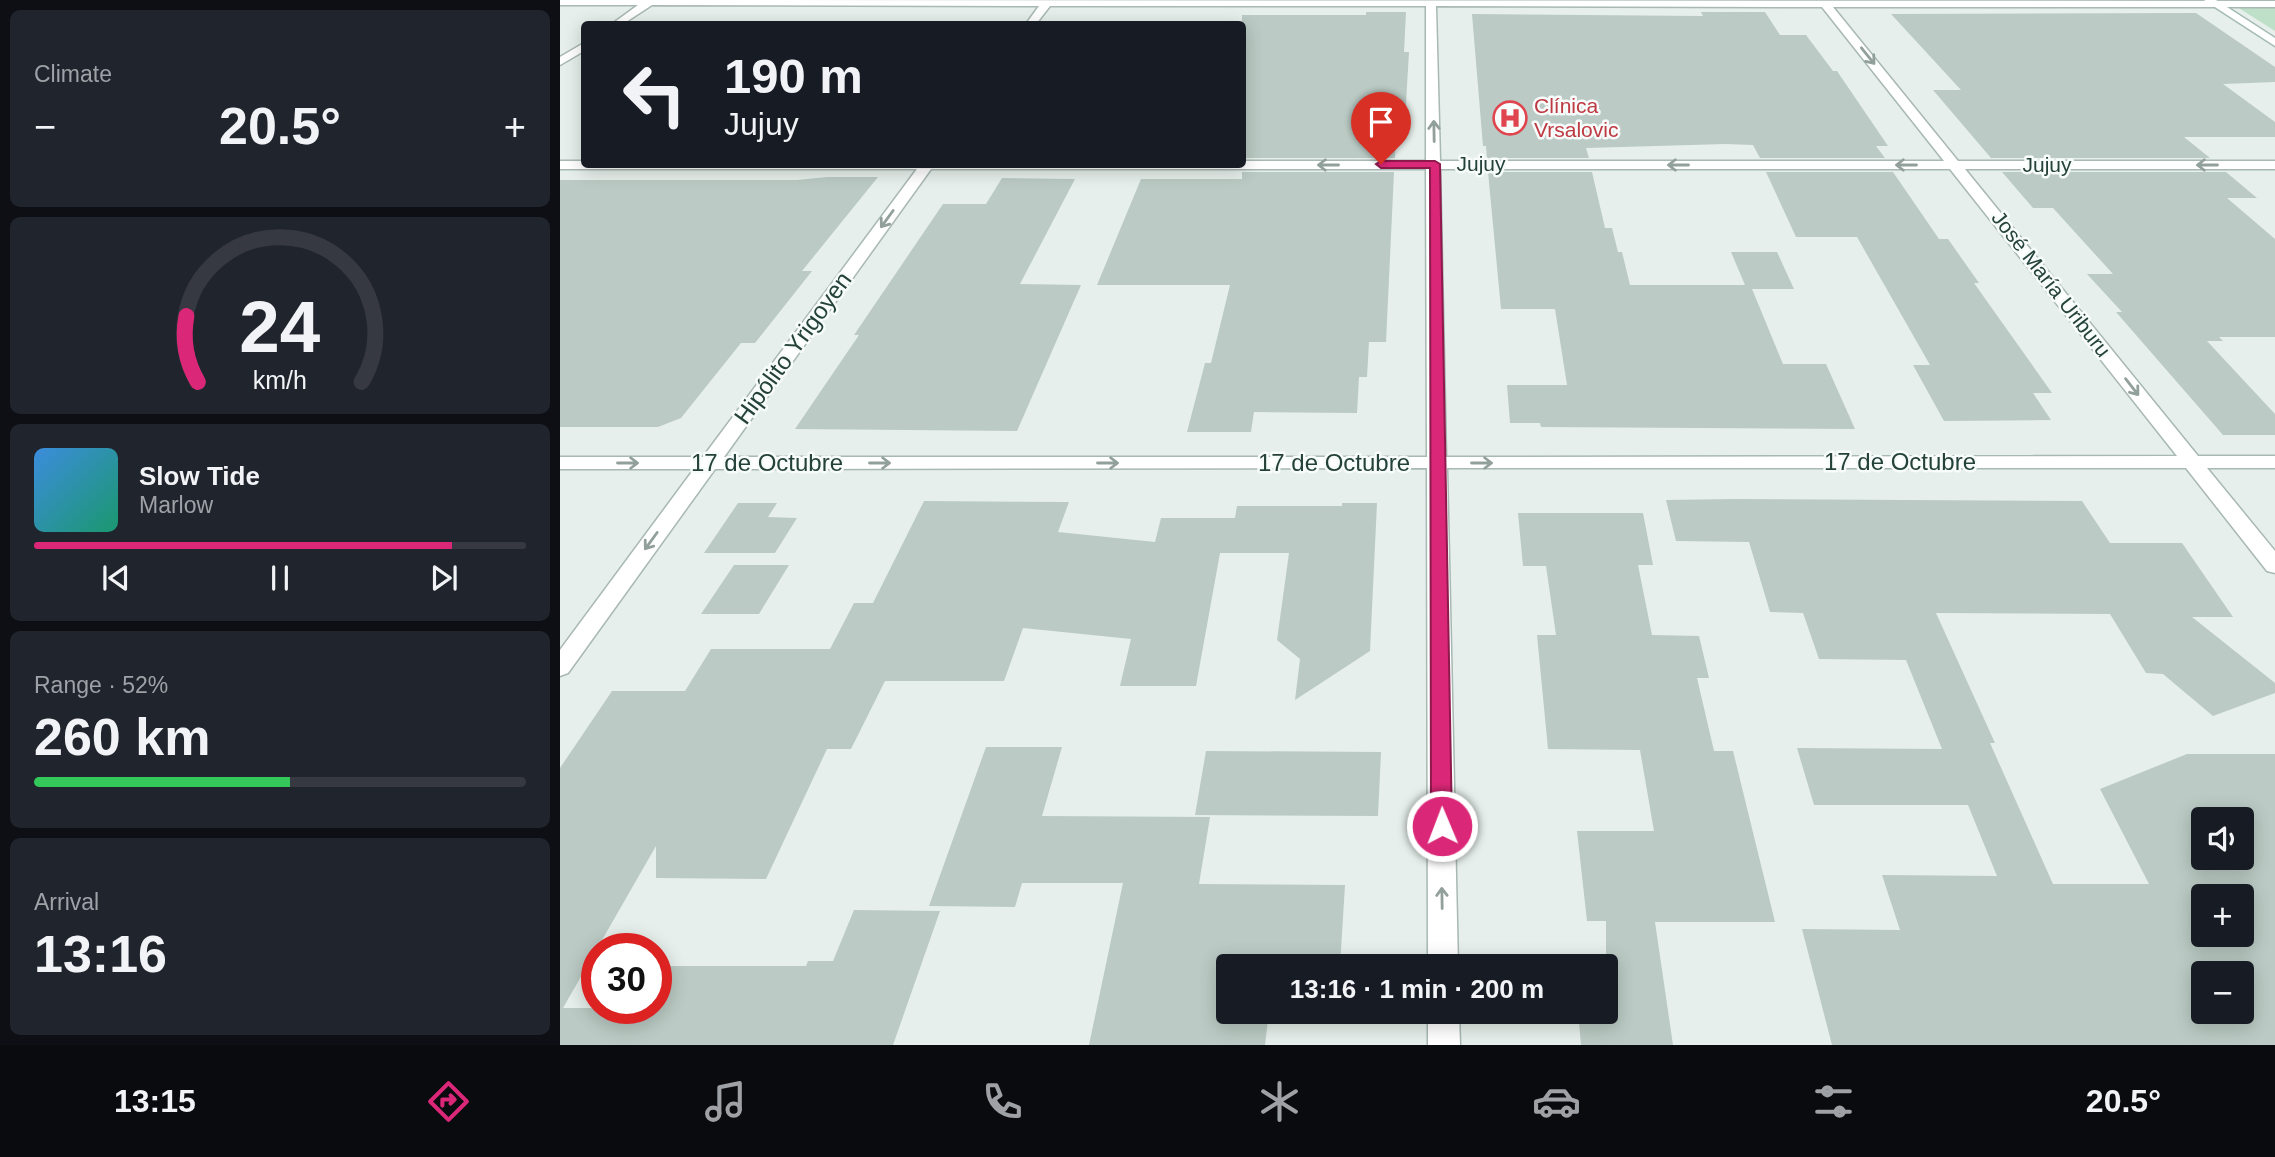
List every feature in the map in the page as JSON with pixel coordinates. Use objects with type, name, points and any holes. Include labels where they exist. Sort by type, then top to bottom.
[{"type":"street","points":[[622,21],[652,1]]},
{"type":"street","points":[[1033,21],[1048,1]]},
{"type":"street","points":[[1431,1],[1443,954]]},
{"type":"street","points":[[560,2],[2275,4]]},
{"type":"street","points":[[2212,2],[2275,43]]},
{"type":"street","name":"José María Uriburu","points":[[1825,3],[2275,566]]},
{"type":"street","points":[[560,62],[581,48]]},
{"type":"street","name":"Jujuy","points":[[1246,164],[2275,165]]},
{"type":"street","name":"Jujuy","points":[[560,165],[581,165]]},
{"type":"street","name":"Hipólito Yrigoyen","points":[[560,667],[926,168]]},
{"type":"street","name":"17 de Octubre","points":[[560,463],[2275,462]]},
{"type":"street","points":[[1444,1024],[1444,1045]]},
{"type":"green space","points":[[2226,0],[2275,0],[2275,31]]},
{"type":"building","points":[[1366,12],[1406,12],[1404,52],[1409,52],[1404,137],[1396,137],[1395,158],[1246,158],[1246,21],[1242,21],[1242,15],[1366,15]]},
{"type":"building","points":[[1701,12],[1765,12],[1780,35],[1806,35],[1833,71],[1837,71],[1888,146],[1876,146],[1885,158],[1760,158],[1753,145],[1725,144],[1586,148],[1589,158],[1487,158],[1486,146],[1483,146],[1472,14],[1703,16]]},
{"type":"building","points":[[2196,13],[2275,67],[2275,82],[2223,84],[2275,122],[2275,137],[2184,137],[2210,158],[1991,158],[1933,90],[1961,90],[1891,14]]},
{"type":"building","points":[[1242,172],[1394,172],[1386,342],[1369,342],[1367,377],[1359,377],[1357,413],[1254,412],[1251,432],[1187,432],[1205,363],[1211,363],[1230,285],[1097,285],[1141,179],[1242,179]]},
{"type":"building","points":[[1488,172],[1592,172],[1605,228],[1612,228],[1618,252],[1622,252],[1630,285],[1745,285],[1731,252],[1777,252],[1794,289],[1752,289],[1783,364],[1826,364],[1855,429],[1541,427],[1540,423],[1510,423],[1507,385],[1567,385],[1555,309],[1501,309]]},
{"type":"building","points":[[1766,172],[1893,172],[1939,239],[1948,239],[1979,283],[1974,283],[2052,393],[2033,393],[2051,420],[1944,421],[1913,365],[1930,365],[1857,237],[1796,237]]},
{"type":"building","points":[[2002,172],[2226,172],[2257,198],[2227,198],[2275,239],[2275,337],[2219,337],[2223,341],[2207,341],[2275,414],[2275,435],[2223,435],[2116,312],[2122,312],[2087,274],[2113,274],[2053,208],[2033,208]]},
{"type":"building","points":[[878,177],[802,271],[812,271],[755,343],[741,343],[681,418],[658,427],[560,427],[560,180],[797,180]]},
{"type":"building","points":[[1002,178],[1075,179],[1020,284],[1081,285],[1017,431],[795,429],[859,335],[854,335],[943,204],[986,204]]},
{"type":"building","points":[[1736,499],[2082,501],[2110,543],[2182,543],[2233,617],[2192,617],[2275,683],[2275,693],[2213,716],[2163,674],[2146,673],[2110,614],[1936,613],[1995,743],[1990,743],[2053,884],[2149,884],[2100,789],[2187,754],[2275,754],[2275,1045],[1832,1045],[1802,929],[1900,930],[1882,875],[1997,876],[1968,805],[1814,805],[1797,748],[1942,749],[1906,660],[1819,659],[1803,613],[1770,612],[1749,542],[1676,541],[1666,500]]},
{"type":"building","points":[[924,501],[1069,502],[1058,532],[1155,542],[1161,518],[1235,518],[1237,506],[1342,506],[1342,503],[1377,503],[1370,651],[1295,700],[1300,659],[1277,640],[1289,553],[1220,553],[1196,686],[1120,686],[1131,639],[1023,628],[1004,681],[885,681],[851,749],[827,749],[766,879],[656,878],[656,846],[606,933],[581,933],[581,977],[563,1008],[581,1008],[581,1024],[672,1024],[672,966],[806,966],[808,961],[833,961],[854,910],[940,911],[893,1045],[560,1045],[560,768],[612,691],[685,691],[711,649],[830,649],[854,603],[873,603]]},
{"type":"building","points":[[738,503],[777,503],[768,517],[797,518],[775,553],[704,553]]},
{"type":"building","points":[[1518,513],[1643,513],[1653,565],[1638,565],[1652,635],[1699,636],[1709,678],[1697,678],[1714,751],[1733,751],[1775,922],[1655,922],[1673,1045],[1581,1045],[1579,1024],[1618,1024],[1618,954],[1606,954],[1606,921],[1587,921],[1577,831],[1654,831],[1640,750],[1548,749],[1537,635],[1556,635],[1546,566],[1523,566]]},
{"type":"building","points":[[734,565],[789,565],[759,614],[701,614]]},
{"type":"building","points":[[986,747],[1062,747],[1042,816],[1210,817],[1199,884],[1345,885],[1341,954],[1216,954],[1216,1024],[1268,1024],[1265,1045],[1089,1045],[1123,883],[1022,883],[1015,907],[929,906]]},
{"type":"building","points":[[1206,751],[1381,752],[1378,816],[1195,815]]},
{"type":"place","name":"Clínica Vrsalovic","points":[[1510,118]]},
{"type":"route","points":[[1381,164],[1435,164],[1442,826]]}]
